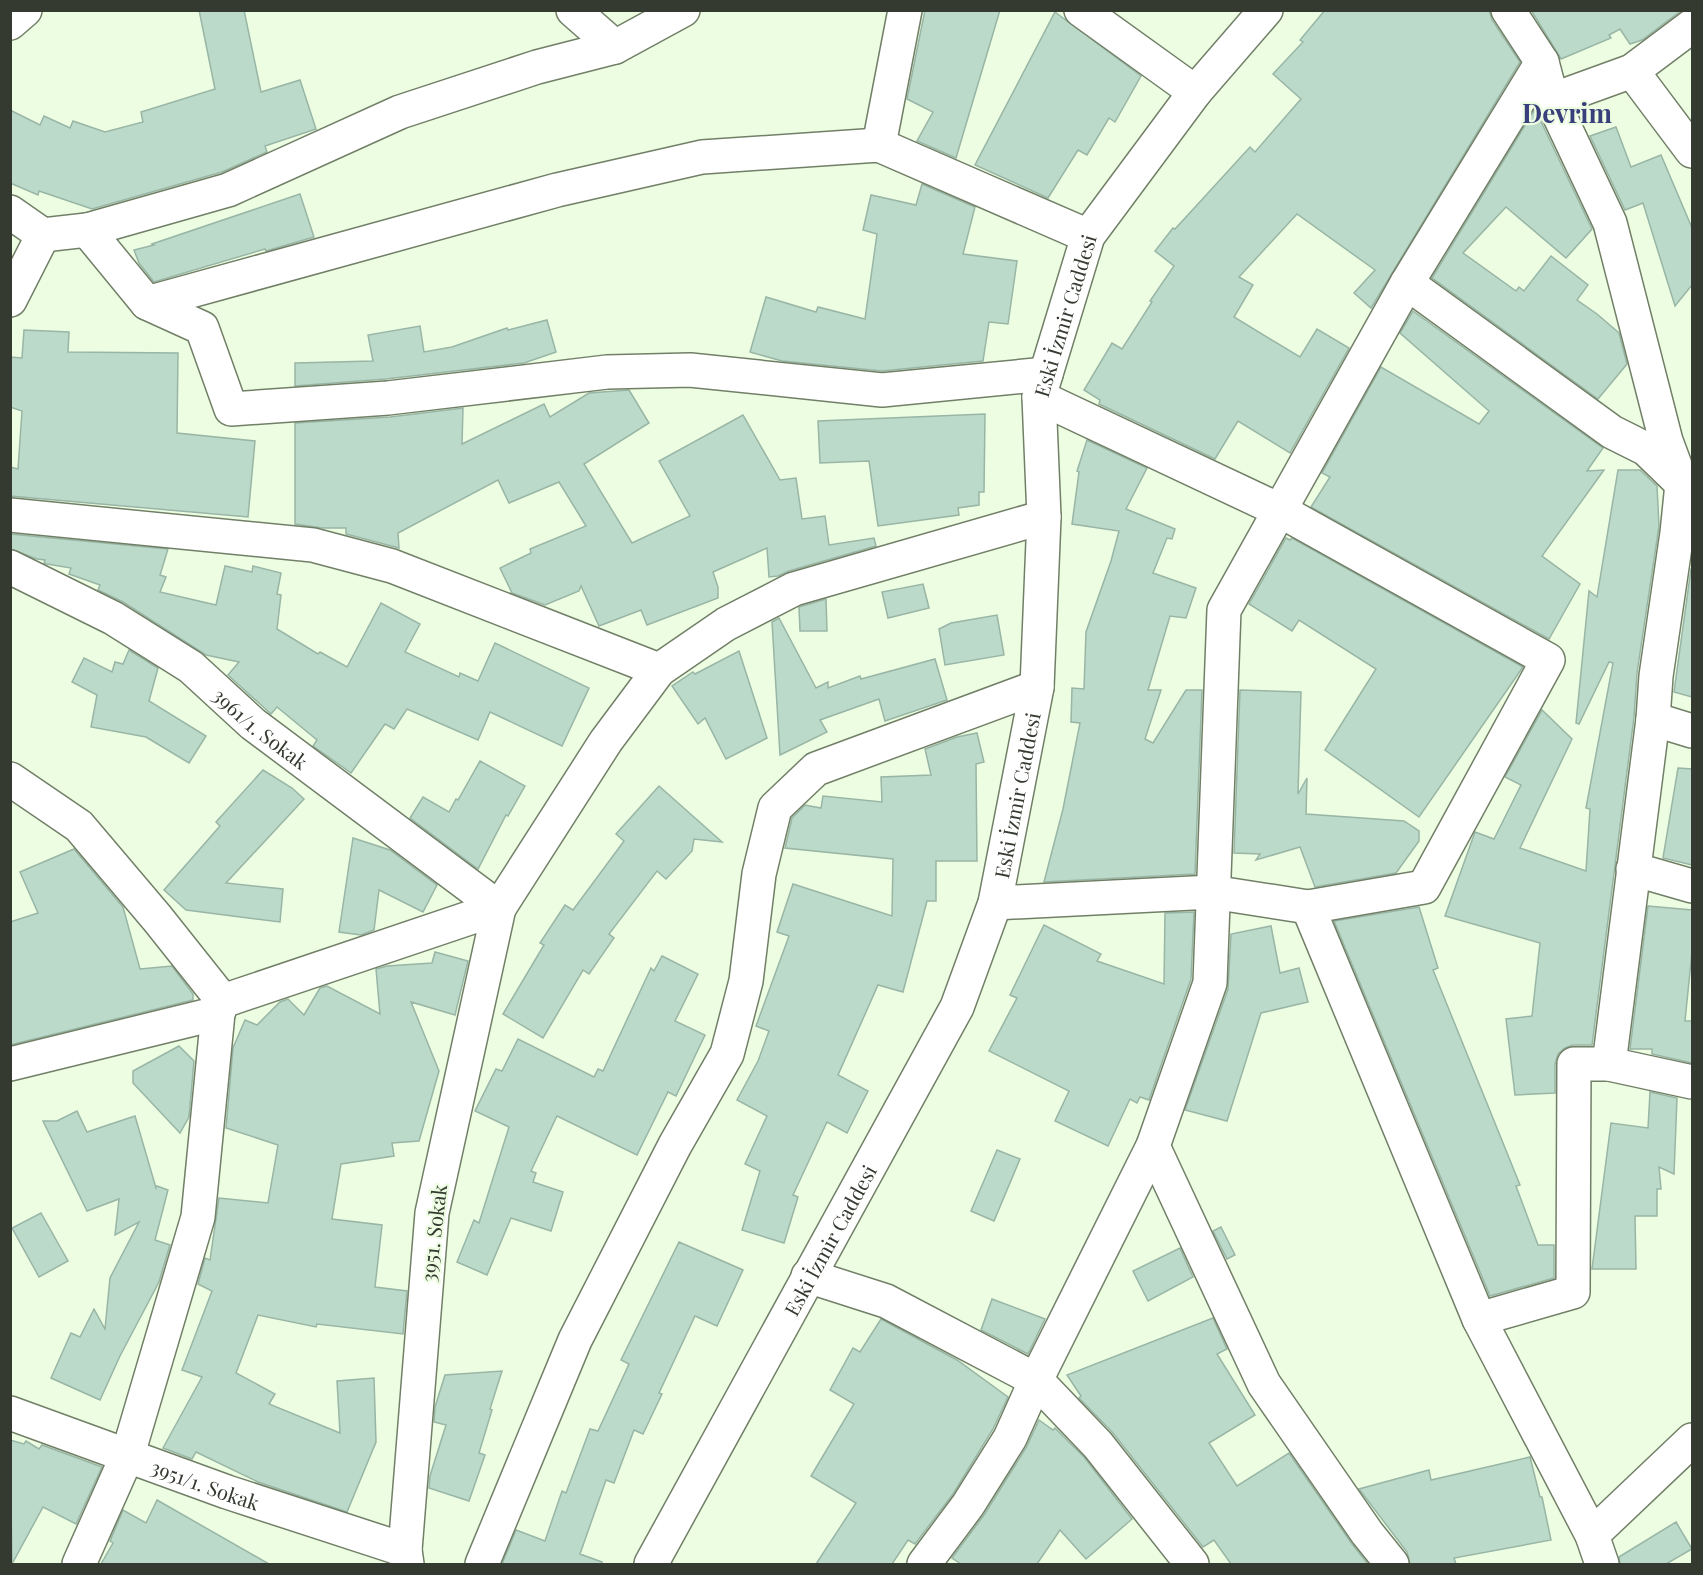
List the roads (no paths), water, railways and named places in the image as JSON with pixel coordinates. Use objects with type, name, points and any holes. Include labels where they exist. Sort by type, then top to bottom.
[{"type":"street","points":[[10,23],[25,10]]},
{"type":"street","points":[[573,10],[615,47]]},
{"type":"street","points":[[10,212],[43,235],[87,230],[228,190],[400,112],[537,67],[615,47],[683,10]]},
{"type":"street","points":[[879,145],[905,10]]},
{"type":"street","points":[[1081,10],[1195,92]]},
{"type":"street","name":"Eski İzmir Caddesi","points":[[651,1564],[957,1007],[995,903],[1037,687],[1044,517],[1042,385],[1088,236],[1195,92],[1266,10]]},
{"type":"street","points":[[1508,10],[1542,62],[1552,100],[1610,223],[1666,441],[1687,491],[1677,533],[1656,676],[1653,719],[1609,1064]]},
{"type":"street","points":[[1552,100],[1632,71],[1692,26]]},
{"type":"street","points":[[924,1564],[968,1505],[1010,1438],[1036,1380],[1153,1146],[1210,983],[1224,610],[1407,283],[1542,62]]},
{"type":"street","points":[[1632,71],[1692,151]]},
{"type":"street","points":[[147,303],[557,190],[702,157],[879,145],[1088,236]]},
{"type":"street","points":[[87,230],[147,303],[202,328],[231,409],[388,398],[607,372],[690,370],[882,390],[1042,385],[1279,510],[1548,660],[1424,887],[1308,907],[1212,892],[995,903]]},
{"type":"street","points":[[10,300],[43,235]]},
{"type":"street","points":[[1407,283],[1612,432],[1646,449],[1687,491]]},
{"type":"street","points":[[10,515],[313,545],[392,566],[659,670]]},
{"type":"street","points":[[10,1064],[220,1007],[499,908],[606,741],[659,670],[726,624],[794,589],[1044,517]]},
{"type":"street","name":"3961/1. Sokak","points":[[10,567],[113,618],[191,668],[253,724],[499,908]]},
{"type":"street","points":[[482,1564],[575,1340],[675,1145],[727,1054],[746,981],[759,874],[775,808],[816,769],[1037,687]]},
{"type":"street","points":[[1653,719],[1692,731]]},
{"type":"street","points":[[10,779],[79,826],[157,918],[220,1007],[198,1218],[128,1454],[80,1564]]},
{"type":"street","points":[[1633,869],[1692,886]]},
{"type":"street","points":[[1308,907],[1479,1319],[1597,1550],[1692,1440]]},
{"type":"street","name":"3951. Sokak","points":[[406,1557],[432,1213],[499,908]]},
{"type":"street","points":[[1479,1319],[1573,1293],[1574,1064],[1609,1064],[1692,1082]]},
{"type":"street","points":[[1153,1146],[1264,1384],[1367,1533],[1392,1564]]},
{"type":"street","points":[[808,1275],[886,1301],[1036,1380],[1098,1445],[1192,1564]]},
{"type":"street","name":"3951/1. Sokak","points":[[10,1413],[406,1557]]},
{"type":"district","name":"Devrim","points":[[1567,112]]}]
